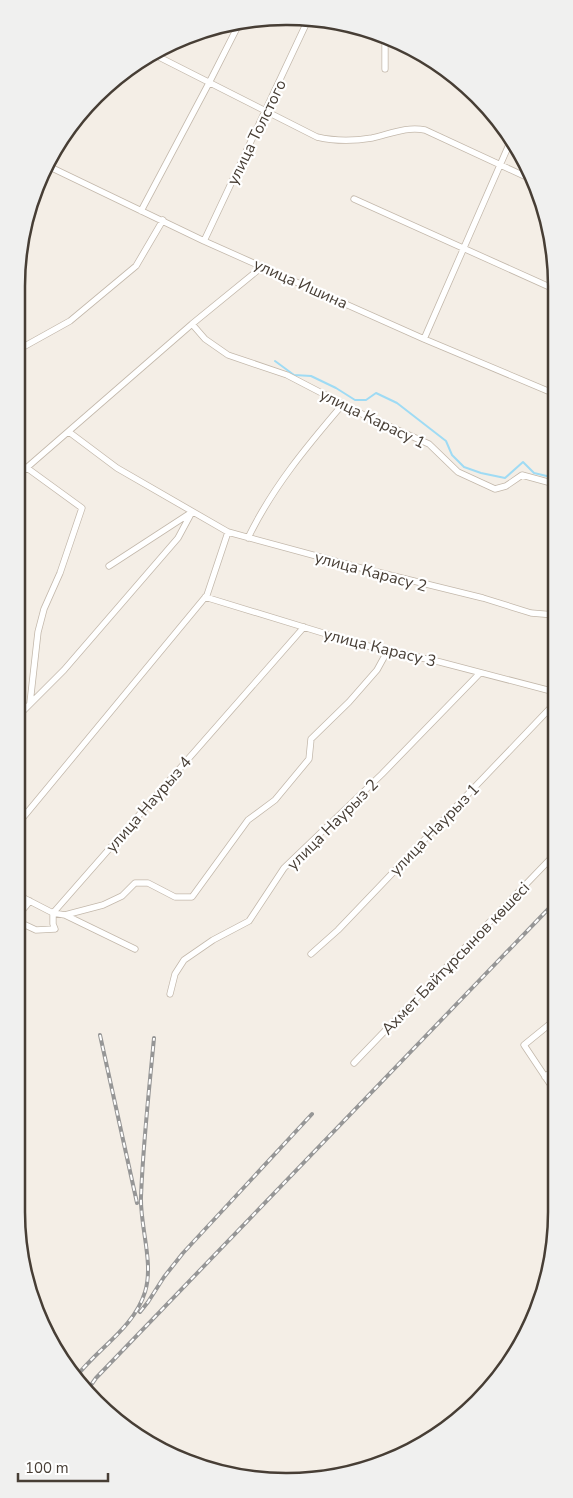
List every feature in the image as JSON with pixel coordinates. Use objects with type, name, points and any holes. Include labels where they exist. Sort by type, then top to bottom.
[{"type":"street","name":"улица Толстого","points":[[204,241],[306,26]]},
{"type":"street","points":[[141,211],[210,83],[236,30]]},
{"type":"street","points":[[385,44],[385,69]]},
{"type":"street","points":[[160,58],[317,137],[331,140],[370,138],[410,129],[426,130],[523,176]]},
{"type":"street","points":[[424,338],[508,147]]},
{"type":"street","name":"улица Ишина","points":[[53,169],[204,241],[548,391]]},
{"type":"street","points":[[354,198],[548,286]]},
{"type":"street","points":[[25,346],[70,321],[136,266],[163,220]]},
{"type":"street","points":[[30,703],[40,624],[44,609],[60,573],[82,508],[27,468],[192,324],[263,266]]},
{"type":"street","name":"улица Карасу 1","points":[[192,324],[205,339],[228,355],[287,376],[364,415],[429,444],[458,472],[495,489],[506,486],[522,475],[548,482]]},
{"type":"street","points":[[248,538],[260,514],[280,484],[309,444],[343,404]]},
{"type":"street","name":"улица Карасу 2","points":[[69,432],[117,468],[228,532],[483,598],[532,613],[548,614]]},
{"type":"street","points":[[110,566],[192,512]]},
{"type":"street","points":[[25,708],[64,670],[178,538],[192,512]]},
{"type":"street","points":[[25,815],[205,597],[228,532]]},
{"type":"street","name":"улица Карасу 3","points":[[205,597],[359,644],[548,690]]},
{"type":"street","name":"улица Наурыз 4","points":[[52,913],[304,627]]},
{"type":"street","points":[[66,915],[103,905],[116,899],[122,896],[135,883],[148,883],[176,897],[192,897],[248,820],[275,800],[309,759],[312,739],[349,702],[377,670],[388,650]]},
{"type":"street","name":"улица Наурыз 2","points":[[170,994],[175,974],[184,960],[212,940],[249,921],[284,868],[382,774],[480,673]]},
{"type":"street","name":"улица Наурыз 1","points":[[311,954],[338,930],[548,710]]},
{"type":"street","name":"Ахмет Байтұрсынов көшесі","points":[[354,1063],[548,861]]},
{"type":"street","points":[[25,898],[52,913],[66,915],[135,949]]},
{"type":"street","points":[[25,907],[30,901]]},
{"type":"street","points":[[25,925],[36,930],[55,929],[52,913]]},
{"type":"street","points":[[548,1026],[524,1045],[548,1081]]},
{"type":"waterway","points":[[275,361],[294,375],[311,376],[355,400],[366,400],[376,393],[397,403],[446,441],[452,455],[464,467],[505,478],[523,462],[534,473],[548,476]]},
{"type":"railway","points":[[91,1385],[548,909]]},
{"type":"railway","points":[[100,1035],[137,1203]]},
{"type":"railway","points":[[80,1372],[133,1316],[145,1292],[148,1269],[141,1197],[154,1038]]},
{"type":"railway","points":[[140,1312],[183,1253],[312,1114]]}]
